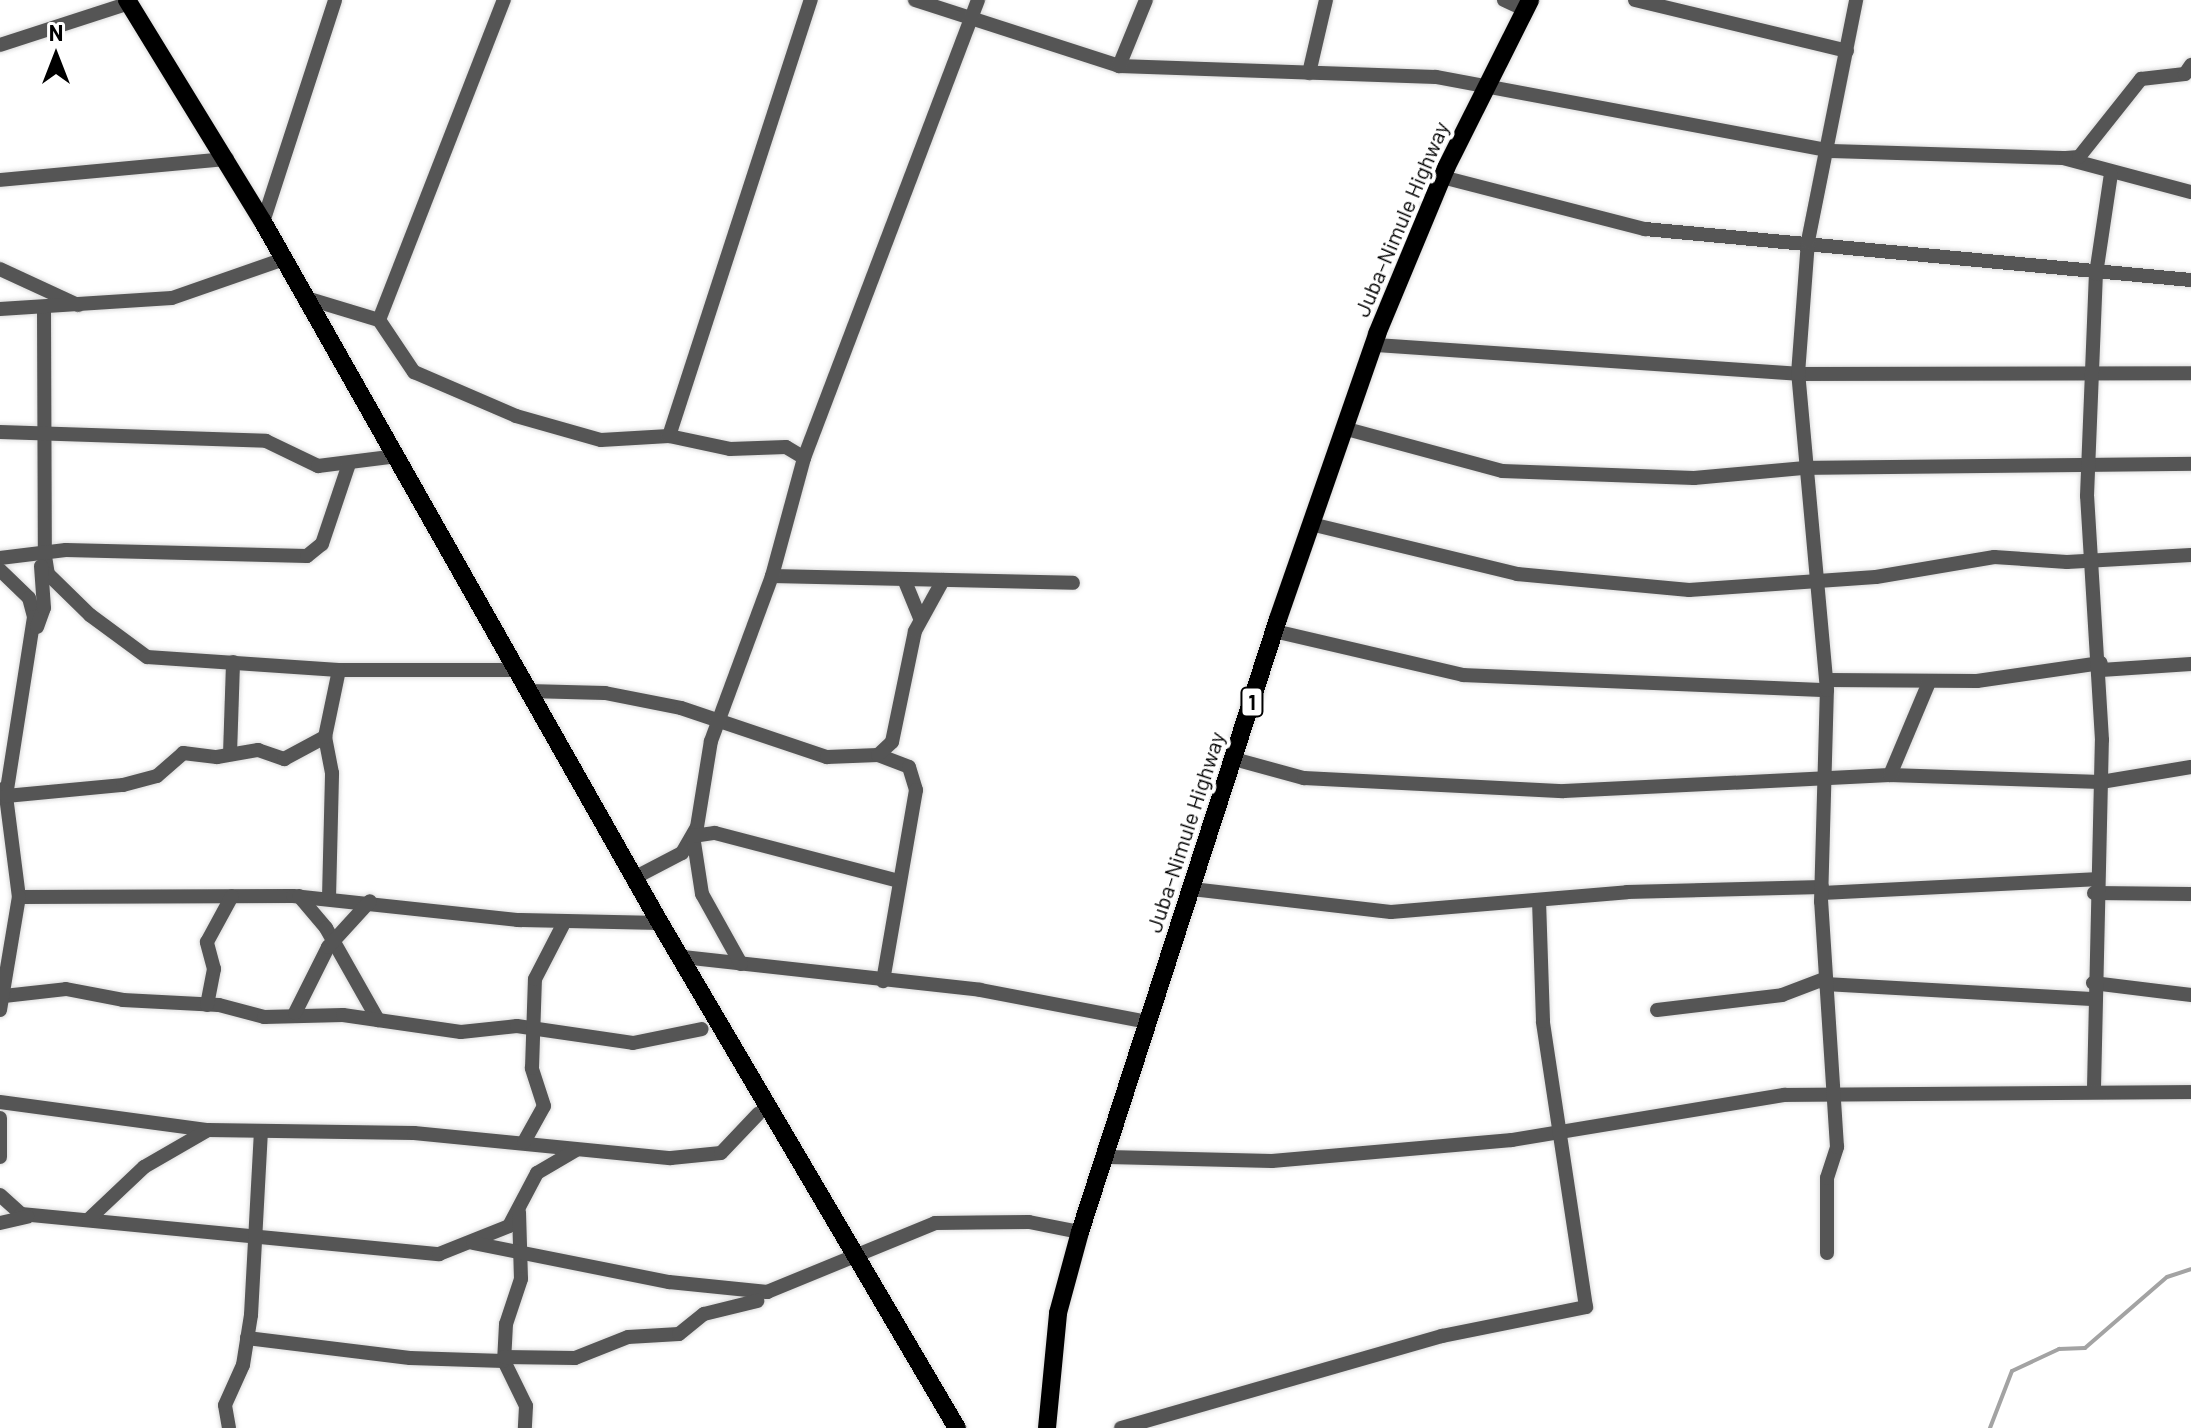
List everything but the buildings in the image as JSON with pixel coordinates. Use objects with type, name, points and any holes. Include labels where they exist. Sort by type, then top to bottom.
[{"type":"main road","points":[[128,1],[227,159],[634,878],[957,1428]]},
{"type":"main road","name":"Juba–Nimule Highway","points":[[1047,1428],[1058,1313],[1080,1232],[1108,1157],[1148,1022],[1274,631],[1343,428],[1442,177],[1528,5]]},
{"type":"street","points":[[263,222],[335,0]]},
{"type":"street","points":[[379,320],[504,0]]},
{"type":"street","points":[[669,436],[811,0]]},
{"type":"street","points":[[915,0],[1119,66],[1420,76],[1831,151],[2079,157],[2141,79],[2189,73]]},
{"type":"street","points":[[741,964],[702,894],[693,836],[704,767],[772,576],[804,458],[978,0]]},
{"type":"street","points":[[1119,66],[1146,0]]},
{"type":"street","points":[[1309,73],[1326,0]]},
{"type":"street","points":[[1504,0],[1528,5]]},
{"type":"street","points":[[1635,0],[1847,51]]},
{"type":"street","points":[[1827,1253],[1834,1093],[1825,982],[1822,890],[1827,685],[1803,468],[1798,374],[1808,241],[1831,151],[1856,0]]},
{"type":"street","points":[[0,45],[128,1]]},
{"type":"street","points":[[2063,158],[2111,174],[2191,192]]},
{"type":"street","points":[[0,180],[227,159]]},
{"type":"street","points":[[2094,1088],[2092,999],[2094,886],[2101,782],[2101,666],[2090,561],[2089,465],[2096,274],[2111,174]]},
{"type":"street","points":[[1442,177],[1645,229],[1808,241],[2096,274],[2191,280]]},
{"type":"street","points":[[0,309],[44,308],[191,294],[284,259]]},
{"type":"street","points":[[0,269],[78,305]]},
{"type":"street","points":[[306,298],[379,320],[404,363],[452,392],[601,440],[669,436],[730,449],[786,447],[804,458]]},
{"type":"street","points":[[44,308],[44,608],[35,631],[3,790],[19,897],[2,1003],[66,989],[207,1005],[264,1017],[295,1013],[378,1020],[461,1032],[534,1029],[633,1043],[702,1029]]},
{"type":"street","points":[[1376,345],[1798,374],[2191,373]]},
{"type":"street","points":[[1343,428],[1502,471],[1694,478],[1803,468],[2191,464]]},
{"type":"street","points":[[0,432],[45,431],[266,441],[318,466],[397,456]]},
{"type":"street","points":[[0,558],[42,556],[66,550],[307,556],[322,544],[349,464]]},
{"type":"street","points":[[1311,524],[1517,574],[1610,586],[1814,582],[1994,557],[2090,561],[2191,555]]},
{"type":"street","points":[[42,556],[58,584],[147,657],[339,670],[516,670]]},
{"type":"street","points":[[0,570],[29,598],[35,631]]},
{"type":"street","points":[[772,576],[1073,583]]},
{"type":"street","points":[[904,579],[920,619]]},
{"type":"street","points":[[878,755],[897,725],[920,619],[943,580]]},
{"type":"street","points":[[1274,631],[1463,675],[1827,685],[1929,682],[2101,666],[2191,664]]},
{"type":"street","points":[[230,754],[233,662]]},
{"type":"street","points":[[329,898],[332,773],[325,737],[339,670]]},
{"type":"street","points":[[1890,775],[1929,682]]},
{"type":"street","points":[[528,691],[605,693],[722,720],[827,757],[878,755],[909,767]]},
{"type":"street","points":[[883,981],[895,880],[916,790],[897,725]]},
{"type":"street","points":[[3,790],[123,785],[157,776],[183,753],[230,754],[258,750],[284,759],[325,737]]},
{"type":"street","points":[[1234,759],[1304,778],[1564,791],[1890,775],[2101,782],[2191,767]]},
{"type":"street","points":[[634,878],[682,853],[693,836],[715,833],[895,880]]},
{"type":"street","points":[[1192,889],[1391,912],[1539,903],[1627,892],[2094,886],[2191,894]]},
{"type":"street","points":[[207,1005],[214,969],[207,942],[232,896]]},
{"type":"street","points":[[19,897],[299,896],[565,921],[660,923]]},
{"type":"street","points":[[299,896],[332,941],[378,1020]]},
{"type":"street","points":[[295,1013],[332,941],[370,901]]},
{"type":"street","points":[[1121,1428],[1442,1336],[1586,1307],[1543,1021],[1539,903]]},
{"type":"street","points":[[524,1142],[544,1106],[532,1068],[535,979],[565,921]]},
{"type":"street","points":[[683,957],[980,990],[1148,1022]]},
{"type":"street","points":[[1657,1010],[1782,995],[1825,982],[2092,999]]},
{"type":"street","points":[[2093,983],[2191,995]]},
{"type":"street","points":[[1108,1157],[1272,1161],[1560,1131],[1681,1108],[1834,1093],[2094,1088],[2191,1092]]},
{"type":"street","points":[[0,1102],[208,1130],[524,1142],[671,1158],[721,1153],[758,1114]]},
{"type":"street","points":[[0,1157],[2,1123],[26,1106]]},
{"type":"street","points":[[88,1220],[144,1167],[188,1148],[208,1130]]},
{"type":"street","points":[[229,1428],[225,1405],[247,1338],[261,1132]]},
{"type":"street","points":[[0,1195],[6,1209],[35,1215],[256,1240],[439,1254],[496,1235],[519,1212],[537,1173],[578,1149]]},
{"type":"street","points":[[519,1212],[523,1252],[504,1359],[526,1406],[525,1428]]},
{"type":"street","points":[[0,1223],[35,1215]]},
{"type":"street","points":[[471,1243],[669,1282],[767,1292],[859,1260],[935,1223],[1029,1222],[1080,1232]]},
{"type":"street","points":[[247,1338],[410,1358],[575,1358],[628,1337],[679,1334],[704,1314],[757,1301]]},
{"type":"waterway","points":[[1990,1428],[2012,1371],[2059,1349],[2085,1348],[2167,1277],[2191,1269]]}]
